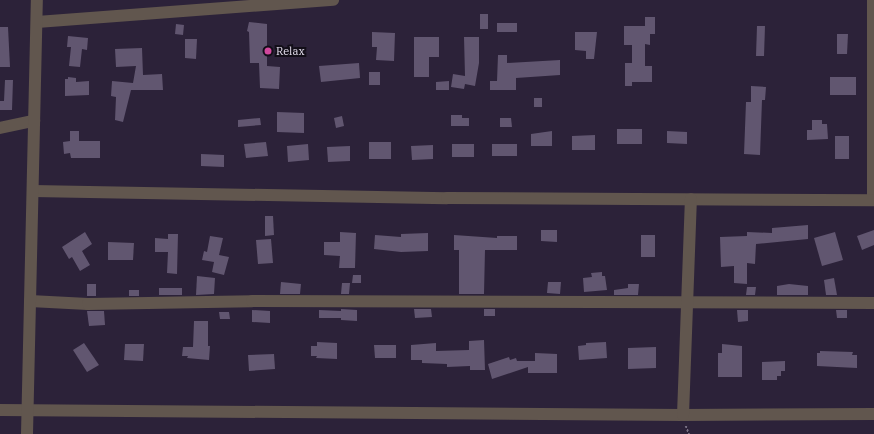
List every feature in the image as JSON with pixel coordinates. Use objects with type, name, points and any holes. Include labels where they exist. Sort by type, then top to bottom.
[{"type":"street","points":[[27,434],[37,0]]},
{"type":"street","points":[[37,22],[333,0]]},
{"type":"street","points":[[33,191],[447,198],[874,200],[873,0]]},
{"type":"street","points":[[0,128],[34,121]]},
{"type":"street","points":[[683,415],[686,301],[691,199]]},
{"type":"street","points":[[30,302],[88,304],[252,301],[686,301],[874,303]]},
{"type":"street","points":[[0,410],[683,415],[874,414]]},
{"type":"building","points":[[480,14],[488,14],[488,29],[480,29]]},
{"type":"building","points":[[645,17],[655,17],[655,34],[650,34],[650,45],[645,44],[645,66],[652,66],[652,82],[632,82],[632,86],[625,86],[625,63],[632,63],[632,45],[624,45],[624,26],[645,26]]},
{"type":"building","points":[[249,22],[267,24],[267,66],[280,67],[279,89],[260,88],[259,63],[250,63],[249,32],[247,31]]},
{"type":"building","points":[[497,23],[517,23],[517,32],[497,32]]},
{"type":"building","points":[[176,24],[184,25],[183,35],[175,34]]},
{"type":"building","points":[[757,26],[765,26],[764,56],[756,56]]},
{"type":"building","points":[[0,27],[8,27],[10,67],[0,67]]},
{"type":"building","points":[[372,32],[395,33],[394,61],[376,60],[377,47],[372,47]]},
{"type":"building","points":[[575,32],[597,32],[594,59],[586,59],[586,51],[575,50]]},
{"type":"building","points":[[837,34],[848,34],[847,54],[837,54]]},
{"type":"building","points":[[68,36],[88,38],[87,50],[82,49],[80,67],[69,66],[71,47],[67,47]]},
{"type":"building","points":[[414,37],[439,37],[439,57],[429,57],[429,77],[414,77]]},
{"type":"building","points":[[464,37],[479,37],[479,63],[475,86],[465,84],[464,89],[451,87],[453,74],[465,76]]},
{"type":"building","points":[[185,39],[197,39],[196,59],[185,58]]},
{"type":"building","points":[[142,48],[143,75],[162,74],[163,90],[131,90],[123,122],[115,120],[116,97],[111,96],[112,81],[133,83],[136,66],[116,67],[115,49]]},
{"type":"building","points":[[498,55],[507,55],[507,63],[560,60],[560,75],[516,78],[516,90],[490,90],[490,81],[497,81]]},
{"type":"building","points":[[359,63],[360,78],[321,82],[319,66]]},
{"type":"building","points":[[369,72],[380,72],[380,85],[369,85]]},
{"type":"building","points":[[68,77],[76,78],[76,82],[89,81],[89,95],[65,96],[65,79],[68,79]]},
{"type":"building","points":[[830,77],[856,77],[856,95],[830,95]]},
{"type":"building","points":[[5,80],[13,80],[12,110],[0,110],[0,101],[4,101]]},
{"type":"building","points":[[449,81],[449,90],[436,90],[436,82]]},
{"type":"building","points":[[751,86],[766,87],[765,100],[762,100],[760,155],[744,154],[746,102],[751,102]]},
{"type":"building","points":[[534,98],[542,98],[542,107],[534,107]]},
{"type":"building","points":[[277,112],[304,113],[304,133],[277,132]]},
{"type":"building","points":[[451,115],[462,115],[462,118],[469,118],[469,126],[451,126]]},
{"type":"building","points":[[342,116],[344,126],[336,128],[334,118]]},
{"type":"building","points":[[260,118],[261,125],[238,127],[238,120]]},
{"type":"building","points":[[500,118],[511,118],[512,127],[500,127]]},
{"type":"building","points":[[812,120],[822,120],[822,124],[827,124],[828,139],[807,140],[807,130],[812,130]]},
{"type":"building","points":[[617,129],[642,129],[642,144],[617,144]]},
{"type":"building","points":[[70,131],[79,131],[79,141],[100,141],[100,158],[71,158],[70,153],[64,154],[63,142],[70,141]]},
{"type":"building","points":[[552,131],[552,146],[531,146],[531,134]]},
{"type":"building","points":[[667,131],[687,132],[687,144],[667,143]]},
{"type":"building","points":[[595,135],[595,150],[572,150],[572,136]]},
{"type":"building","points":[[835,136],[849,136],[849,159],[835,159]]},
{"type":"building","points":[[266,142],[268,156],[246,158],[244,144]]},
{"type":"building","points":[[369,142],[391,142],[391,159],[369,159]]},
{"type":"building","points":[[308,144],[309,160],[288,162],[287,146]]},
{"type":"building","points":[[452,144],[474,144],[474,157],[452,157]]},
{"type":"building","points":[[492,144],[517,144],[517,156],[492,156]]},
{"type":"building","points":[[433,145],[433,159],[412,160],[411,146]]},
{"type":"building","points":[[350,146],[350,161],[328,162],[327,147]]},
{"type":"building","points":[[201,154],[224,155],[224,167],[201,166]]},
{"type":"building","points":[[265,216],[273,216],[274,235],[265,236]]},
{"type":"building","points":[[808,225],[808,239],[756,244],[755,264],[747,263],[747,284],[734,283],[734,266],[721,267],[720,237],[747,236],[747,232],[772,233],[772,228]]},
{"type":"building","points":[[541,230],[557,230],[557,242],[541,241]]},
{"type":"building","points":[[874,230],[874,245],[862,250],[857,236]]},
{"type":"building","points":[[85,232],[92,244],[82,251],[90,265],[80,271],[72,257],[69,259],[62,247]]},
{"type":"building","points":[[340,232],[356,233],[355,268],[339,268],[340,256],[324,255],[324,242],[340,242]]},
{"type":"building","points":[[835,232],[843,260],[822,266],[814,238]]},
{"type":"building","points":[[428,233],[428,251],[401,252],[374,249],[375,235],[401,237],[401,234]]},
{"type":"building","points":[[168,234],[178,234],[177,274],[167,273],[168,252],[155,252],[155,238],[168,239]]},
{"type":"building","points":[[454,235],[497,238],[497,236],[517,236],[517,250],[485,250],[484,294],[459,294],[459,250],[454,250]]},
{"type":"building","points":[[641,235],[655,235],[655,257],[641,257]]},
{"type":"building","points":[[210,236],[223,238],[219,255],[229,257],[224,275],[212,272],[214,262],[202,260],[204,251],[207,252]]},
{"type":"building","points":[[271,239],[273,263],[258,264],[256,240]]},
{"type":"building","points":[[108,242],[134,243],[133,260],[108,260]]},
{"type":"building","points":[[602,272],[602,276],[605,276],[607,290],[584,292],[583,278],[592,277],[591,273]]},
{"type":"building","points":[[353,275],[361,275],[361,283],[352,283]]},
{"type":"building","points":[[197,276],[215,278],[214,294],[196,295]]},
{"type":"building","points":[[834,278],[837,295],[826,295],[824,280]]},
{"type":"building","points":[[281,282],[301,284],[300,294],[280,294]]},
{"type":"building","points":[[548,282],[561,282],[560,294],[547,293]]},
{"type":"building","points":[[342,283],[350,283],[349,294],[341,294]]},
{"type":"building","points":[[87,284],[96,284],[96,296],[87,296]]},
{"type":"building","points":[[628,284],[639,284],[638,295],[614,295],[614,290],[628,288]]},
{"type":"building","points":[[789,284],[808,286],[808,295],[777,295],[777,286]]},
{"type":"building","points":[[747,287],[756,287],[755,295],[746,295]]},
{"type":"building","points":[[159,288],[182,288],[182,295],[159,295]]},
{"type":"building","points":[[129,290],[139,290],[139,296],[129,296]]},
{"type":"building","points":[[341,309],[357,310],[357,321],[341,320],[341,318],[319,318],[319,310],[341,311]]},
{"type":"building","points":[[414,309],[431,309],[432,317],[415,318]]},
{"type":"building","points":[[484,309],[495,309],[495,316],[484,316]]},
{"type":"building","points":[[252,310],[270,311],[270,323],[252,322]]},
{"type":"building","points":[[737,310],[748,310],[748,321],[738,322]]},
{"type":"building","points":[[836,310],[847,310],[847,318],[837,318]]},
{"type":"building","points":[[87,311],[104,311],[105,325],[89,326]]},
{"type":"building","points":[[219,312],[229,312],[230,319],[220,319]]},
{"type":"building","points":[[194,321],[208,321],[208,346],[210,346],[209,360],[187,358],[188,356],[182,356],[183,347],[193,347]]},
{"type":"building","points":[[484,340],[485,370],[470,370],[470,366],[447,367],[447,364],[422,363],[422,360],[411,360],[411,345],[436,343],[436,351],[469,350],[469,341]]},
{"type":"building","points":[[317,342],[337,343],[337,359],[316,358],[317,356],[311,356],[311,346],[317,346]]},
{"type":"building","points":[[606,342],[607,358],[579,360],[578,346],[586,345],[586,343]]},
{"type":"building","points":[[84,343],[99,365],[87,372],[73,350]]},
{"type":"building","points":[[125,344],[144,344],[143,361],[124,360]]},
{"type":"building","points":[[722,344],[742,346],[742,377],[718,377],[718,353],[722,353]]},
{"type":"building","points":[[374,345],[396,345],[396,358],[375,358]]},
{"type":"building","points":[[656,347],[656,368],[628,369],[628,348]]},
{"type":"building","points":[[820,351],[853,352],[852,355],[857,355],[857,368],[817,366],[817,353],[820,353]]},
{"type":"building","points":[[535,353],[557,354],[557,373],[528,373],[528,367],[492,379],[488,364],[509,357],[510,360],[516,358],[517,361],[535,361]]},
{"type":"building","points":[[274,354],[275,369],[249,371],[248,355]]},
{"type":"building","points":[[785,361],[785,371],[781,371],[781,376],[777,376],[777,380],[762,380],[762,362]]},
{"type":"place","name":"Relax","points":[[268,51]]}]
